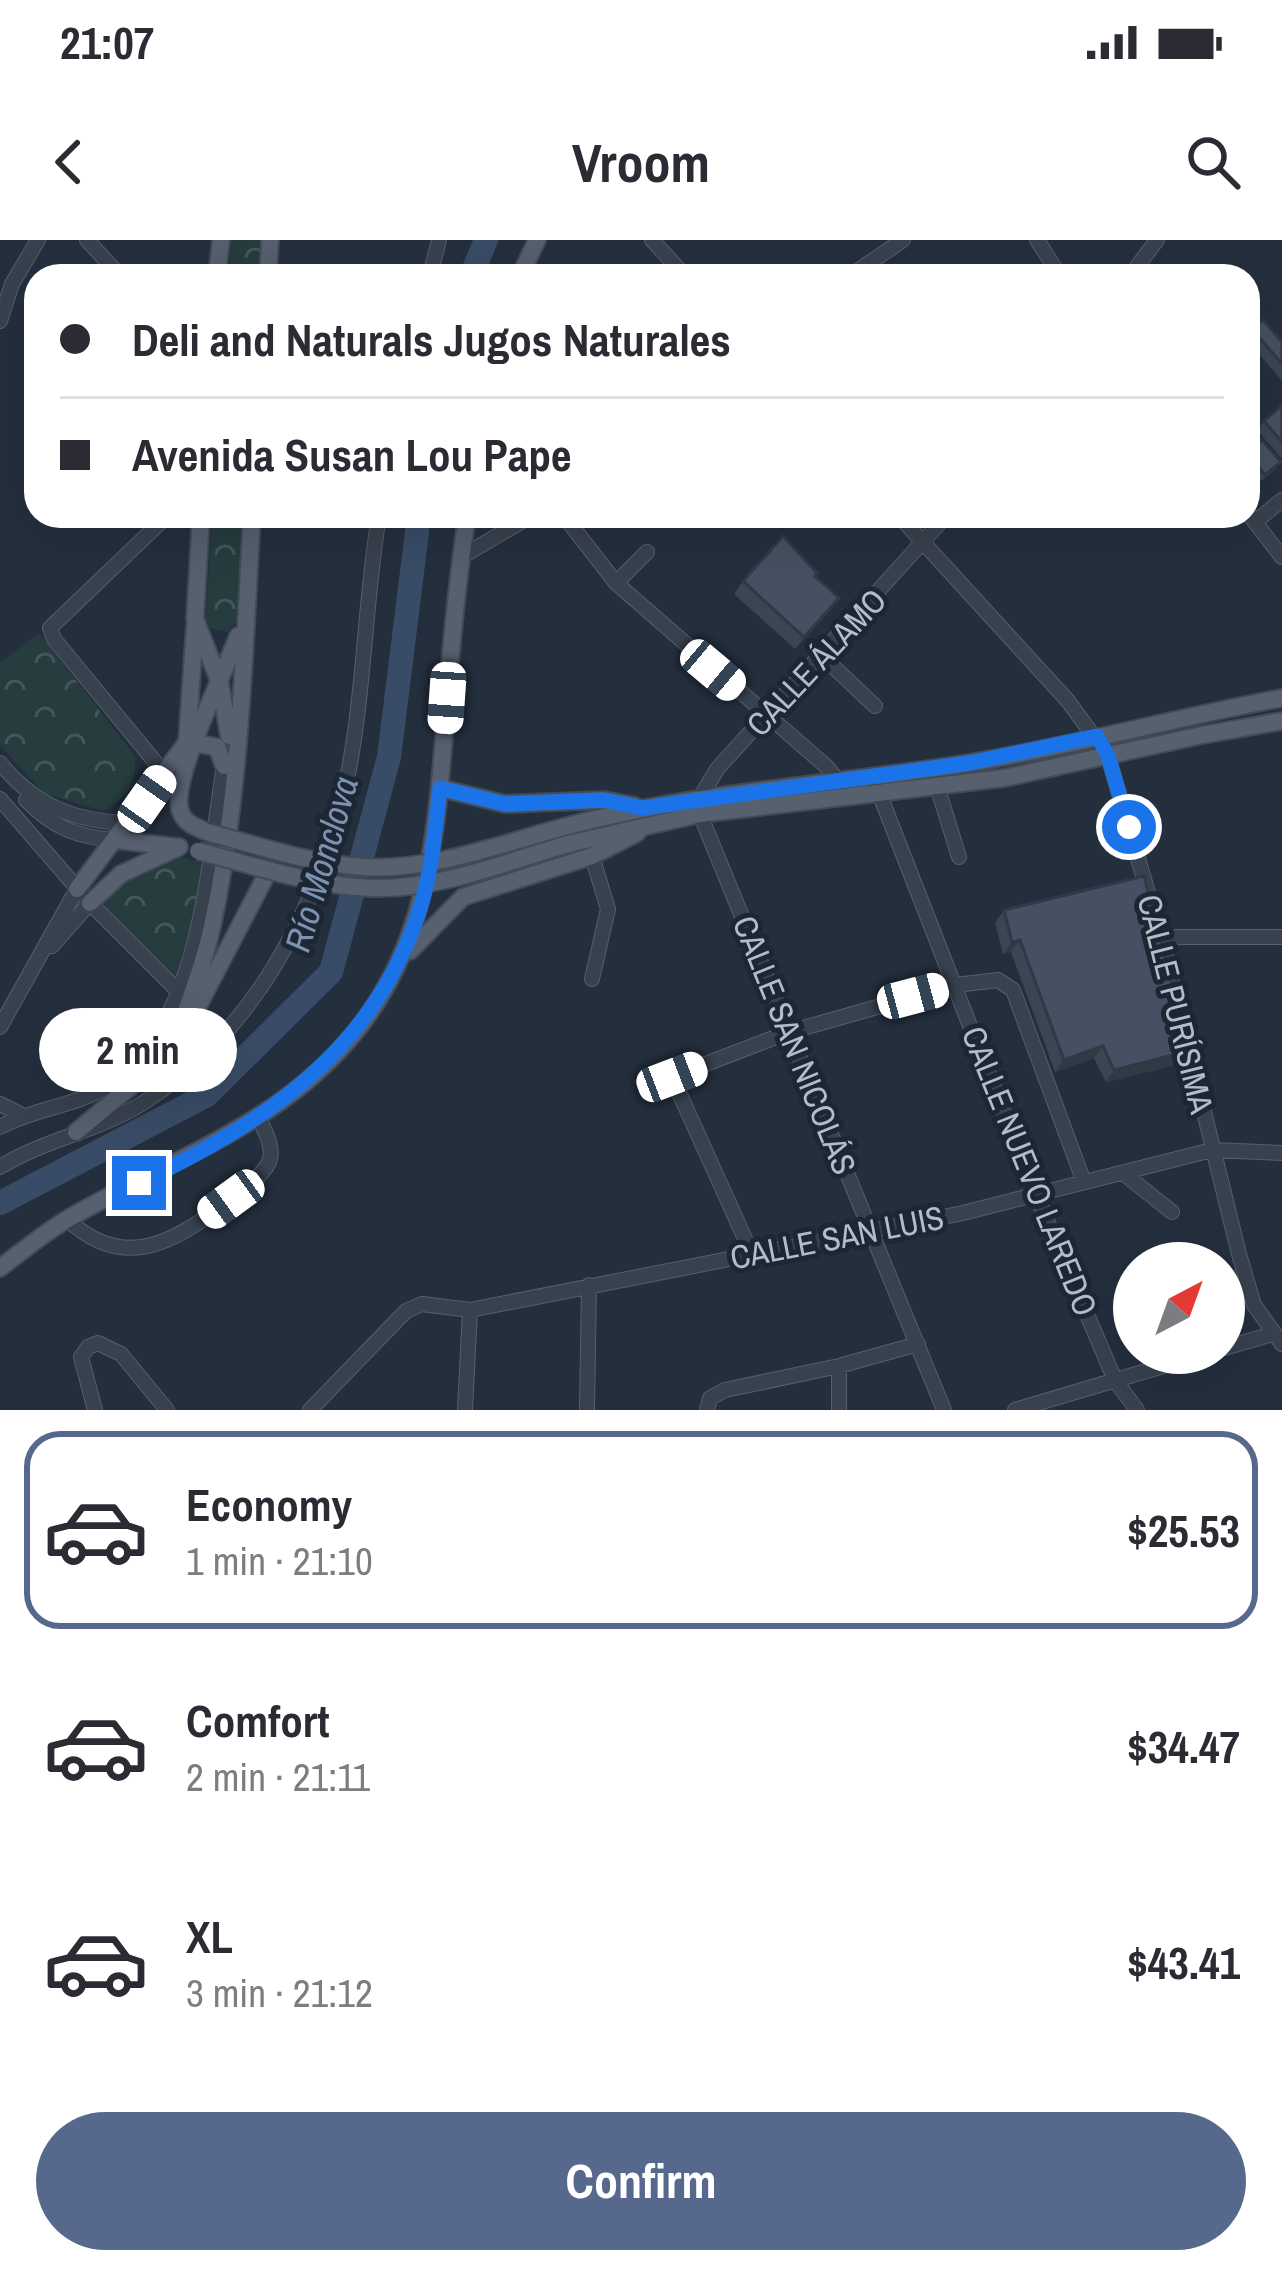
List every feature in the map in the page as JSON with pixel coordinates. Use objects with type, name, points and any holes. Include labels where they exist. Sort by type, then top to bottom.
[{"type":"main road","points":[[201,528],[191,742],[179,807],[189,824],[314,860],[362,867],[398,866],[653,824]]},
{"type":"main road","points":[[176,1040],[215,916],[239,729],[251,528]]},
{"type":"main road","points":[[0,1268],[67,1220],[212,1146],[258,1117],[318,1073],[369,1013],[401,960],[427,882],[465,528]]},
{"type":"main road","points":[[198,626],[221,641],[243,626]]},
{"type":"main road","points":[[198,626],[230,724],[224,766]]},
{"type":"main road","points":[[83,896],[117,840],[191,742],[243,626]]},
{"type":"main road","points":[[440,788],[505,804],[604,800],[642,808],[844,790],[1282,698]]},
{"type":"main road","points":[[876,785],[938,787],[1042,771],[1202,734],[1282,722]]},
{"type":"main road","points":[[191,742],[217,747],[224,766]]},
{"type":"main road","points":[[1042,771],[1068,743]]},
{"type":"main road","points":[[1001,757],[1042,771]]},
{"type":"main road","points":[[401,960],[463,898],[592,856],[701,805]]},
{"type":"main road","points":[[117,840],[179,847],[341,886],[403,886],[444,880],[642,808]]},
{"type":"main road","points":[[83,896],[179,847]]},
{"type":"main road","points":[[76,1132],[176,1040],[202,1004],[269,870]]},
{"type":"street","points":[[0,321],[12,284],[38,240]]},
{"type":"street","points":[[87,240],[109,264]]},
{"type":"street","points":[[652,240],[674,264]]},
{"type":"street","points":[[868,264],[903,240]]},
{"type":"street","points":[[154,528],[52,622],[52,636],[165,774]]},
{"type":"street","points":[[0,1167],[32,1149],[127,1113],[217,1046],[259,994],[298,921],[336,823],[378,528]]},
{"type":"street","points":[[461,557],[511,528]]},
{"type":"street","points":[[573,528],[616,583],[766,714],[844,790]]},
{"type":"street","name":"CALLE PURÍSIMA","points":[[910,528],[1097,736],[1108,756],[1161,938],[1254,1305],[1277,1339]]},
{"type":"street","name":"CALLE ÁLAMO","points":[[701,805],[710,779],[937,528]]},
{"type":"street","points":[[1260,528],[1282,557]]},
{"type":"street","points":[[616,583],[646,552]]},
{"type":"street","points":[[820,655],[875,706]]},
{"type":"street","points":[[0,1127],[22,1114],[107,1086],[154,1036],[178,991],[204,896],[224,766]]},
{"type":"street","points":[[5,769],[44,804],[64,814],[130,823]]},
{"type":"street","points":[[5,769],[38,812],[73,835]]},
{"type":"street","name":"CALLE NUEVO LAREDO","points":[[876,785],[1036,1195],[1114,1380],[1138,1410]]},
{"type":"street","points":[[938,787],[959,857]]},
{"type":"street","points":[[0,799],[83,896],[178,991]]},
{"type":"street","name":"CALLE SAN NICOLÁS","points":[[701,805],[944,1410]]},
{"type":"street","points":[[25,829],[117,840]]},
{"type":"street","points":[[592,856],[608,909],[592,979]]},
{"type":"street","points":[[0,1027],[83,896]]},
{"type":"street","points":[[1161,938],[1282,937]]},
{"type":"street","points":[[751,1252],[672,1077],[789,1032],[955,985],[998,980],[1013,990],[1084,1182]]},
{"type":"street","points":[[0,1104],[22,1114]]},
{"type":"street","points":[[67,1220],[85,1235],[109,1245],[149,1248],[175,1237],[231,1199],[265,1168],[270,1148],[258,1117]]},
{"type":"street","name":"CALLE SAN LUIS","points":[[310,1410],[393,1320],[422,1304],[470,1310],[872,1232],[1212,1150],[1282,1153]]},
{"type":"street","points":[[1123,1173],[1172,1212]]},
{"type":"street","points":[[586,1410],[589,1285]]},
{"type":"street","points":[[465,1410],[470,1310]]},
{"type":"street","points":[[1245,1344],[1277,1339]]},
{"type":"street","points":[[95,1410],[81,1365],[84,1351],[98,1343],[121,1354],[166,1410]]},
{"type":"street","points":[[707,1410],[710,1397],[725,1390],[918,1344]]},
{"type":"street","points":[[839,1366],[839,1410]]},
{"type":"street","points":[[1015,1410],[1135,1374]]},
{"type":"green space","points":[[231,240],[264,240],[263,264],[230,264]]},
{"type":"green space","points":[[211,528],[245,528],[239,619],[227,632],[210,628],[206,619]]},
{"type":"green space","points":[[39,633],[135,756],[129,789],[103,811],[44,793],[0,745],[0,663]]},
{"type":"green space","points":[[179,856],[202,864],[191,926],[175,976],[105,907],[105,897],[141,870]]},
{"type":"building","points":[[1263,320],[1282,342],[1282,364],[1260,338]]},
{"type":"building","points":[[1282,407],[1282,442],[1264,421]]},
{"type":"building","points":[[1260,442],[1281,462],[1265,475],[1260,469]]},
{"type":"building","points":[[783,536],[839,598],[804,637],[743,581]]},
{"type":"building","points":[[1144,876],[1189,1051],[1114,1070],[1103,1046],[1064,1060],[1020,940],[1012,942],[1004,910]]},
{"type":"waterway","name":"Río Monclova","points":[[476,264],[486,240]]},
{"type":"waterway","name":"Río Monclova","points":[[0,1203],[207,1095],[331,972],[389,757],[418,528]]},
{"type":"route","points":[[139,1183],[212,1146],[284,1099],[318,1073],[358,1028],[401,960],[419,913],[433,853],[440,788],[505,804],[604,800],[642,808],[701,796],[969,763],[1097,736],[1108,756],[1129,827]]}]
